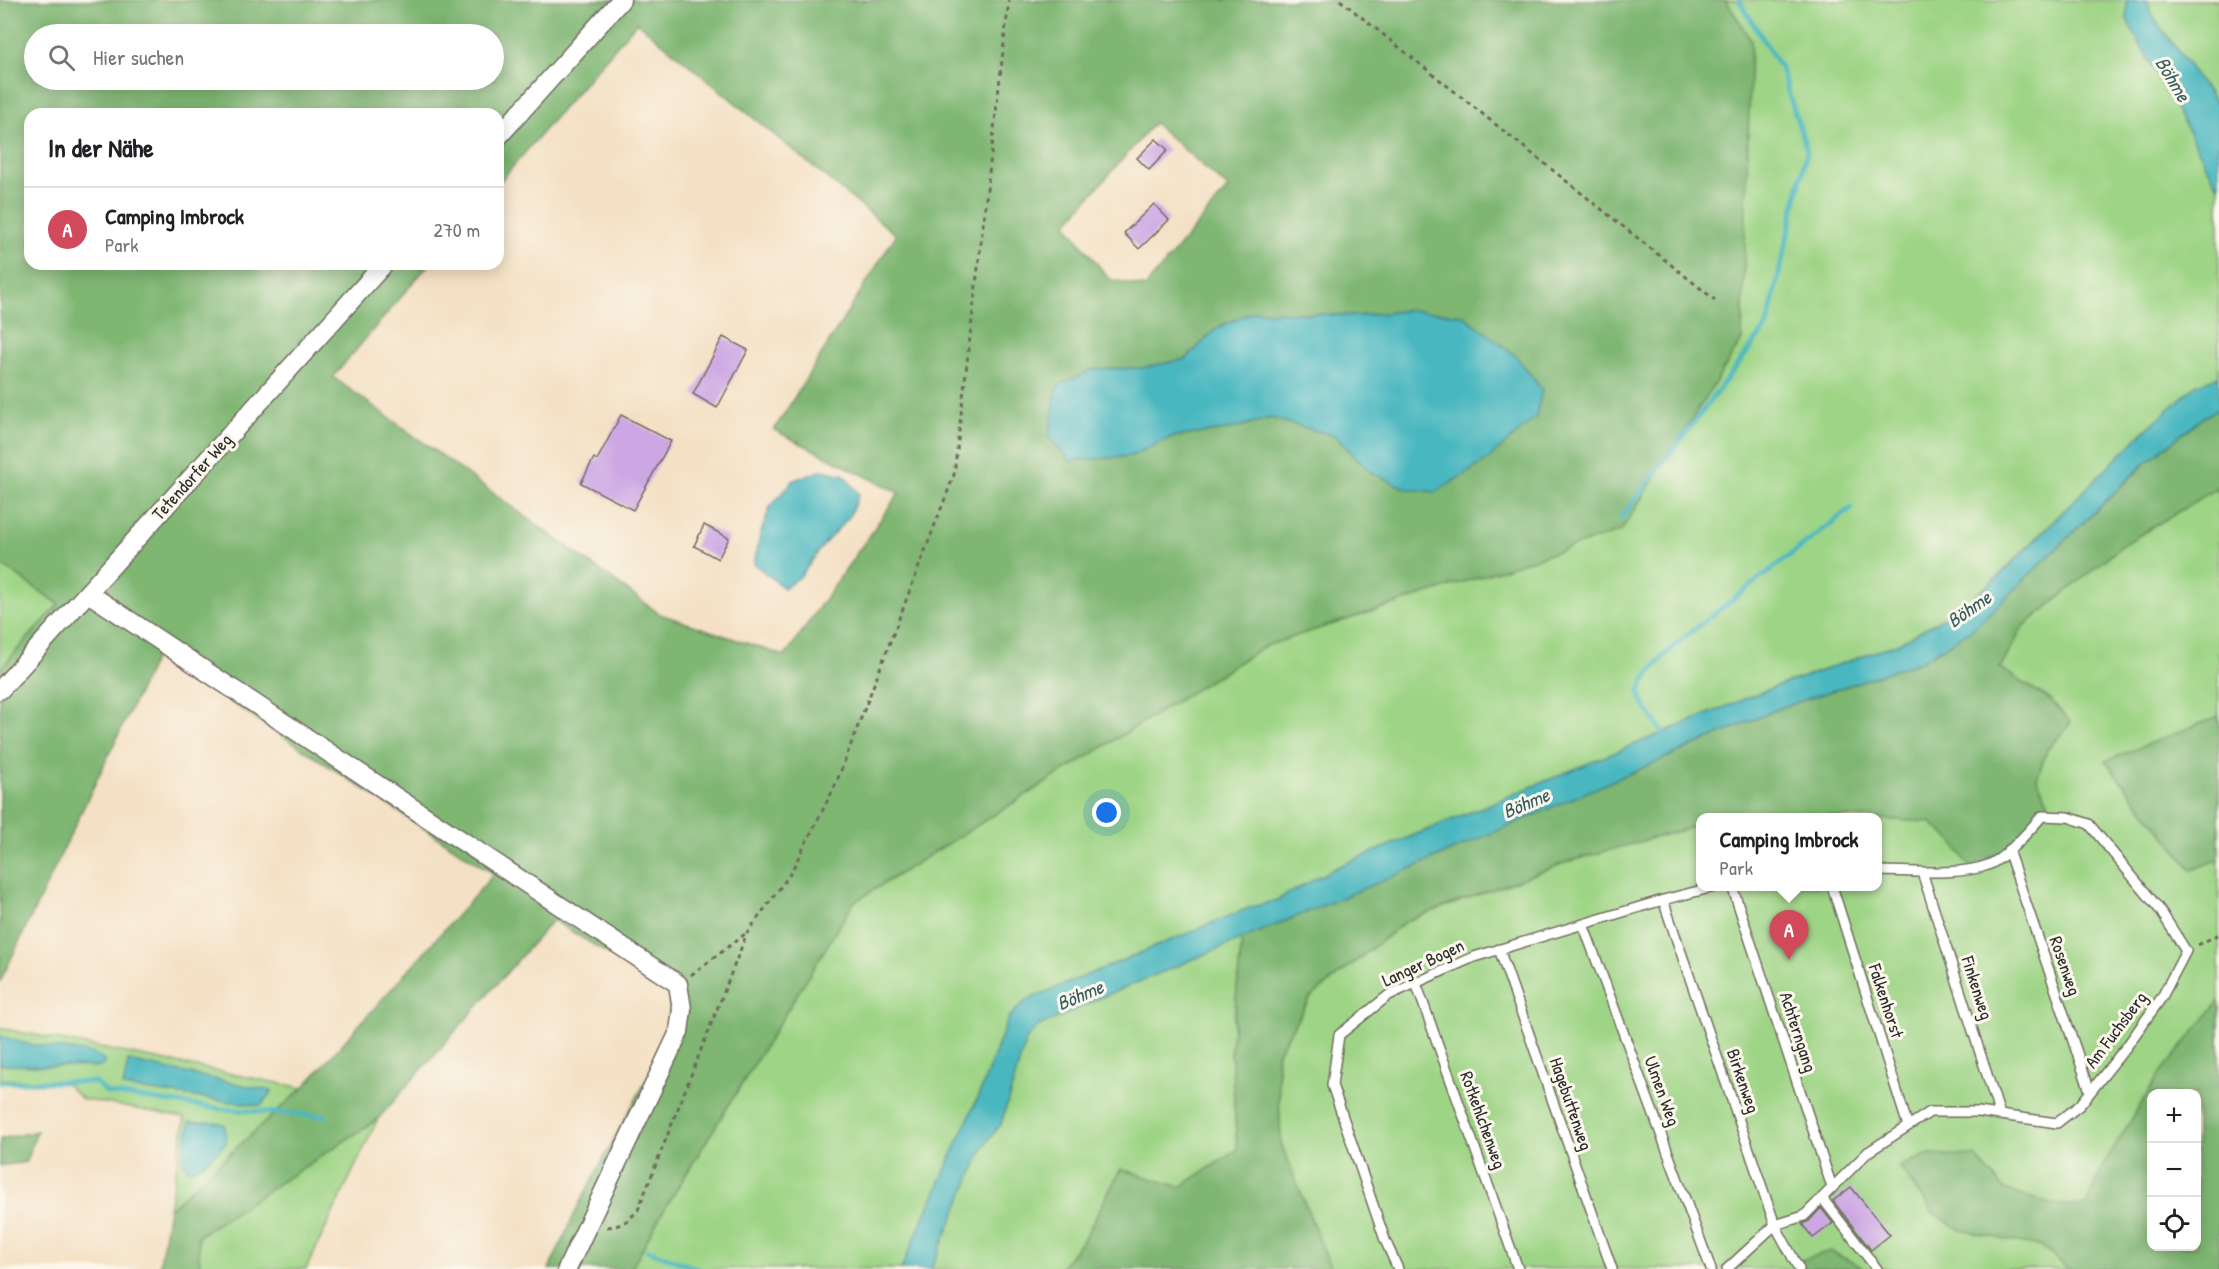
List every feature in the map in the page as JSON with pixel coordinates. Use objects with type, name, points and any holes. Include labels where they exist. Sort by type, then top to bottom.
[{"type":"street","points":[[504,130],[621,0]]},
{"type":"street","name":"Tetendorfer Weg","points":[[0,690],[379,270]]},
{"type":"street","points":[[88,593],[678,984],[682,1009],[679,1032],[567,1269]]},
{"type":"lane","points":[[1882,871],[1943,872],[1989,865],[2023,839],[2042,816],[2068,817],[2089,824],[2160,910],[2186,951]]},
{"type":"lane","name":"Rosenweg","points":[[2008,850],[2090,1091]]},
{"type":"lane","name":"Finkenweg","points":[[1922,872],[2000,1115]]},
{"type":"lane","points":[[1664,900],[1699,891]]},
{"type":"lane","name":"Achterngang","points":[[1734,891],[1832,1187]]},
{"type":"lane","name":"Falkenhorst","points":[[1834,891],[1908,1126]]},
{"type":"lane","name":"Langer Bogen","points":[[1398,1269],[1385,1240],[1332,1085],[1339,1035],[1389,994],[1474,957],[1664,900]]},
{"type":"lane","name":"Birkenweg","points":[[1664,900],[1775,1225],[1799,1269]]},
{"type":"lane","name":"Ulmen Weg","points":[[1583,924],[1711,1269]]},
{"type":"lane","name":"Hagebuttenweg","points":[[1499,949],[1612,1269]]},
{"type":"lane","name":"Am Fuchsberg","points":[[1727,1269],[1775,1225],[1804,1216],[1868,1152],[1930,1112],[1978,1112],[2057,1123],[2080,1104],[2162,997],[2186,951]]},
{"type":"lane","name":"Rotkehlchenweg","points":[[1416,983],[1518,1269]]},
{"type":"lane","points":[[1822,1198],[1877,1269]]},
{"type":"path","points":[[591,1218],[606,1227],[618,1226],[627,1222],[638,1210],[747,933],[790,874],[836,786],[954,475],[1009,0]]},
{"type":"path","points":[[1340,0],[1715,300]]},
{"type":"path","points":[[678,984],[747,933]]},
{"type":"path","points":[[2186,951],[2219,934]]},
{"type":"green space","points":[[0,0],[1726,0],[1751,41],[1742,340],[1621,531],[1265,646],[854,902],[662,1213],[631,1269],[549,1269],[581,1200],[668,1040],[671,992],[553,920],[378,1119],[198,1236],[200,1269],[159,1269],[169,1209],[303,1088],[494,874],[157,654],[0,982],[0,669],[59,604],[0,564]],"holes":[[[637,22],[896,235],[774,430],[899,493],[785,656],[660,614],[333,377],[424,270],[24,270],[24,108],[504,108],[504,177]],[[1154,123],[1228,188],[1145,287],[1109,279],[1066,224]],[[1410,310],[1372,473],[1335,436],[1271,418],[1226,430],[1171,437],[1131,456],[1070,461],[1094,369],[1142,368],[1186,359],[1217,328],[1254,311],[1357,316]]]},
{"type":"green space","points":[[1726,0],[2127,0],[2127,20],[2219,188],[2219,377],[2197,384],[2139,436],[1998,576],[1962,607],[1897,644],[1764,691],[1337,867],[1277,900],[1246,909],[1027,1000],[1009,1017],[981,1090],[901,1269],[631,1269],[662,1213],[854,902],[1265,646],[1621,531],[1751,41]]},
{"type":"green space","points":[[2148,0],[2219,0],[2219,107],[2150,13]]},
{"type":"green space","points":[[2219,409],[2219,487],[2123,545],[2023,627],[2000,668],[2052,701],[2071,723],[2047,750],[2037,779],[2050,806],[2023,839],[1989,865],[1971,869],[1953,842],[1930,822],[1882,819],[1882,813],[1696,813],[1696,826],[1570,861],[1406,921],[1310,998],[1277,1054],[1281,1143],[1331,1269],[1060,1269],[1085,1237],[1121,1169],[1180,1187],[1237,1150],[1231,1050],[1242,939],[1389,878],[1780,708],[1921,661],[1973,629],[2148,461],[2202,418]]},
{"type":"green space","points":[[2219,487],[2219,1269],[1193,1269],[1281,1143],[1277,1054],[1310,998],[1406,921],[1570,861],[1696,826],[1696,891],[1882,891],[1882,819],[1930,822],[2052,700],[2000,669],[2023,627],[2123,545]]},
{"type":"green space","points":[[0,564],[59,604],[0,669]]},
{"type":"green space","points":[[2219,716],[2219,859],[2192,870],[2105,761]]},
{"type":"green space","points":[[1242,939],[1231,1050],[1237,1150],[1180,1188],[1121,1169],[1085,1237],[1060,1269],[931,1269],[984,1146],[1001,1124],[1026,1040],[1037,1027],[1102,997]]},
{"type":"green space","points":[[2219,1001],[2219,1269],[2068,1269],[2041,1246],[1961,1230],[1933,1213],[1899,1166],[1930,1154],[1975,1156],[2005,1190],[2052,1204],[2086,1206],[2103,1165],[2147,1094],[2147,1251],[2201,1251],[2201,1089],[2150,1089]]},
{"type":"green space","points":[[0,1028],[303,1088],[169,1209],[185,1118],[82,1099],[63,1081],[0,1079]]},
{"type":"green space","points":[[378,1119],[306,1269],[200,1269],[198,1236]]},
{"type":"green space","points":[[37,1131],[26,1162],[0,1166],[0,1139]]},
{"type":"green space","points":[[1830,1251],[1866,1269],[1799,1269],[1796,1262]]},
{"type":"water","name":"Böhme","points":[[2127,0],[2148,0],[2150,13],[2219,107],[2219,188],[2127,20]]},
{"type":"water","points":[[1410,310],[1463,315],[1516,356],[1542,390],[1536,417],[1486,461],[1436,492],[1407,489],[1372,473],[1335,436],[1271,418],[1226,430],[1171,437],[1131,456],[1070,461],[1049,437],[1057,386],[1094,369],[1142,368],[1186,359],[1217,328],[1254,311],[1357,316]]},
{"type":"water","name":"Böhme","points":[[2219,377],[2219,409],[2202,418],[2143,465],[1973,629],[1921,661],[1780,708],[1389,878],[1102,997],[1037,1027],[1026,1040],[1001,1124],[984,1146],[931,1269],[901,1269],[981,1090],[1009,1017],[1027,1000],[1246,909],[1277,900],[1337,867],[1764,691],[1897,644],[1962,607],[1998,577],[2139,436],[2197,384]]},
{"type":"water","points":[[823,470],[844,475],[859,494],[849,517],[825,543],[800,577],[784,588],[754,564],[760,535],[770,507],[794,480]]},
{"type":"water","points":[[0,1036],[27,1044],[91,1053],[105,1062],[101,1067],[0,1065]]},
{"type":"water","points":[[128,1061],[272,1091],[261,1106],[123,1087]]},
{"type":"water","points":[[190,1122],[217,1122],[225,1125],[226,1143],[203,1164],[189,1170],[183,1162],[183,1152]]},
{"type":"building","points":[[1156,139],[1168,150],[1149,170],[1137,158]]},
{"type":"building","points":[[1154,204],[1169,220],[1139,249],[1124,233]]},
{"type":"building","points":[[723,337],[748,350],[717,408],[693,394]]},
{"type":"building","points":[[621,415],[671,441],[633,510],[581,483],[594,458],[597,460]]},
{"type":"building","points":[[704,525],[729,538],[718,559],[694,546]]},
{"type":"building","points":[[1851,1187],[1890,1235],[1871,1250],[1833,1201]]},
{"type":"building","points":[[1821,1208],[1833,1223],[1813,1238],[1802,1224],[1809,1221]]},
{"type":"waterway","points":[[1621,518],[1767,326],[1807,151],[1781,69],[1739,0]]},
{"type":"waterway","points":[[1667,739],[1644,705],[1639,692],[1654,668],[1687,635],[1851,508]]},
{"type":"waterway","points":[[0,1082],[95,1082],[107,1093],[221,1109],[326,1116]]},
{"type":"waterway","points":[[647,1250],[698,1269]]},
{"type":"place","name":"Camping Imbrock","points":[[1789,960]]}]
